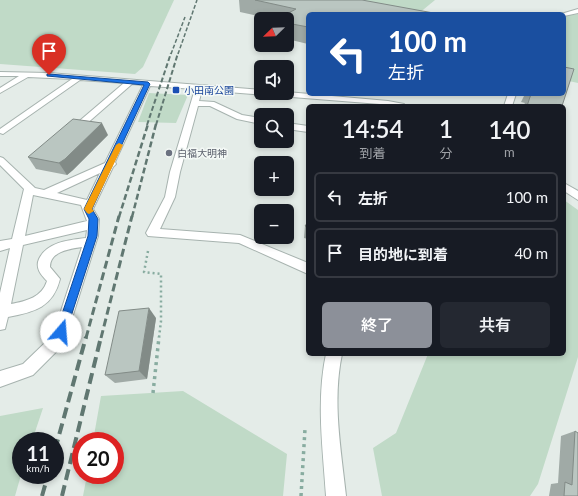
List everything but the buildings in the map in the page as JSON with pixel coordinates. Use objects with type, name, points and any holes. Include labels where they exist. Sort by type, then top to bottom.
[{"type":"street","points":[[566,14],[578,12]]},
{"type":"street","points":[[0,74],[130,82],[387,104]]},
{"type":"street","points":[[0,91],[26,75]]},
{"type":"street","points":[[3,131],[78,78]]},
{"type":"street","points":[[67,135],[130,82]]},
{"type":"street","points":[[88,209],[111,164],[148,84]]},
{"type":"street","points":[[199,88],[170,197],[152,232],[240,239],[306,268]]},
{"type":"street","points":[[195,103],[211,104],[240,117],[254,120]]},
{"type":"street","points":[[294,127],[306,130]]},
{"type":"street","points":[[0,379],[28,370],[55,343],[61,332],[90,242],[93,224],[93,219],[85,203],[78,200],[43,194],[29,188],[1,163]]},
{"type":"street","points":[[43,194],[65,186],[111,164]]},
{"type":"street","points":[[566,187],[578,196]]},
{"type":"street","points":[[29,188],[17,242],[6,267],[1,318],[31,306],[45,298],[52,287],[54,279],[45,269],[44,263],[48,255],[56,249],[68,245],[90,242]]},
{"type":"street","points":[[0,246],[93,224]]},
{"type":"street","points":[[334,356],[330,402],[336,496]]},
{"type":"path","points":[[152,232],[144,272],[161,274],[161,321],[153,393]]},
{"type":"green space","points":[[0,0],[174,0],[143,67],[135,74],[0,64]]},
{"type":"green space","points":[[325,0],[435,0],[420,12],[405,12]]},
{"type":"green space","points":[[578,14],[578,83],[566,80],[566,16]]},
{"type":"green space","points":[[149,93],[188,95],[176,123],[138,122]]},
{"type":"green space","points":[[566,201],[578,210],[578,357],[538,484],[530,496],[382,496],[373,448],[396,433],[427,356],[566,356]]},
{"type":"green space","points":[[183,391],[287,454],[283,496],[83,496],[85,484],[124,484],[124,432],[95,432],[101,396]]},
{"type":"green space","points":[[43,408],[35,432],[12,432],[12,484],[18,484],[15,496],[0,496],[0,416]]},
{"type":"railway","points":[[178,54],[197,0]]},
{"type":"railway","points":[[171,54],[185,17]]},
{"type":"railway","points":[[147,125],[171,53]]},
{"type":"railway","points":[[156,125],[178,53]]},
{"type":"railway","points":[[119,217],[148,124]]},
{"type":"railway","points":[[132,217],[156,124]]},
{"type":"railway","points":[[86,338],[119,216]]},
{"type":"railway","points":[[101,338],[132,216]]},
{"type":"railway","points":[[60,432],[86,337]]},
{"type":"railway","points":[[62,496],[101,337]]},
{"type":"railway","points":[[42,496],[45,484]]},
{"type":"slow traffic","points":[[89,211],[88,209],[119,145]]},
{"type":"place","name":"小田南公園","points":[[176,90]]},
{"type":"place","name":"白福大明神","points":[[169,153]]},
{"type":"route","points":[[49,75],[148,84],[111,164],[88,209],[93,219],[94,227],[61,332]]}]
